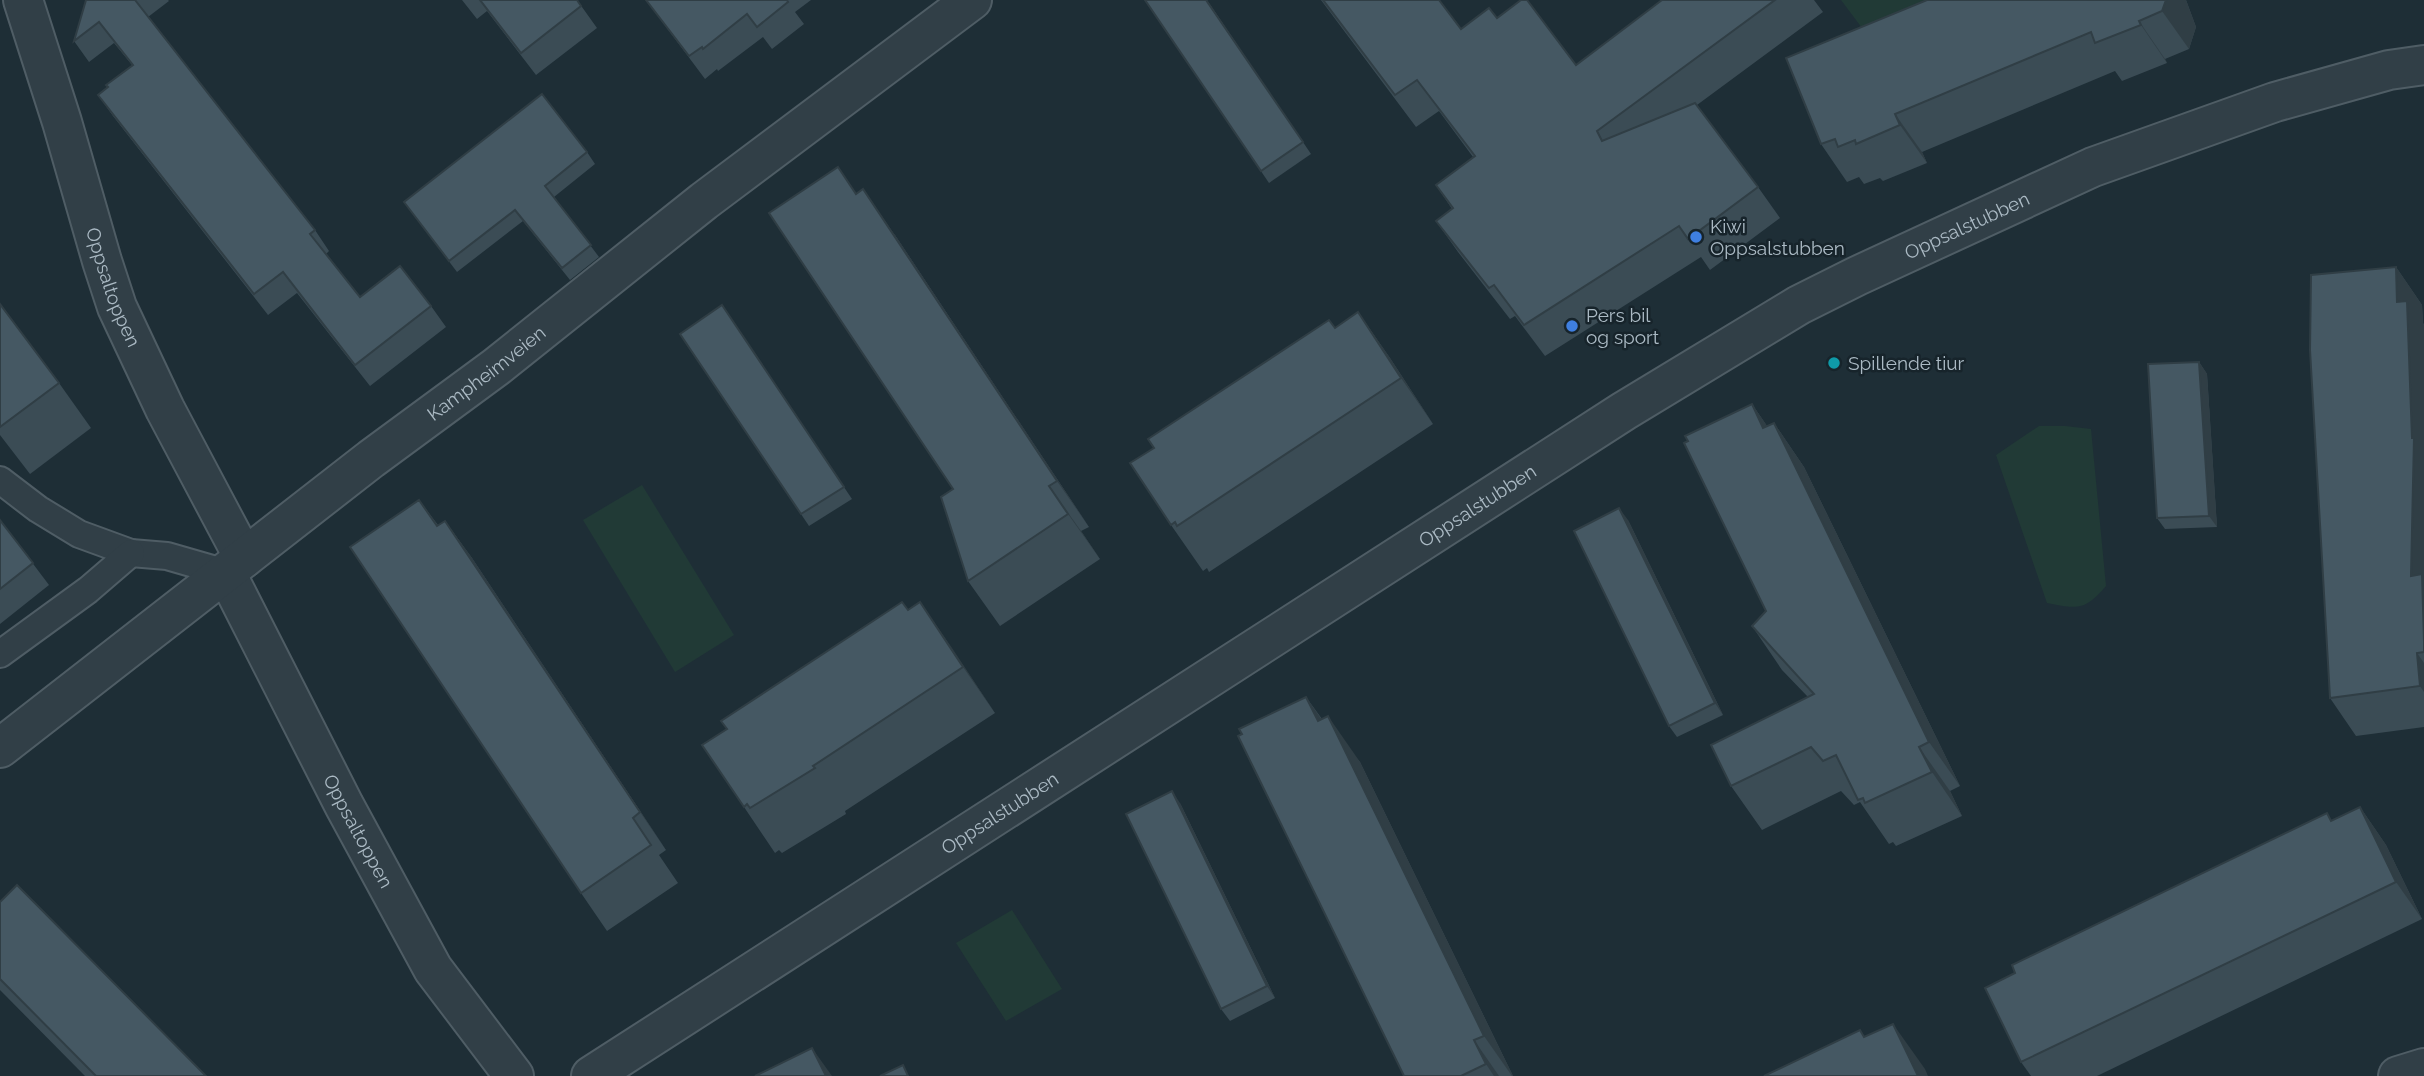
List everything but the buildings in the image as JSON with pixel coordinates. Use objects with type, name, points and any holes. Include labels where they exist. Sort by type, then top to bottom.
[{"type":"street","name":"Oppsaltoppen","points":[[23,0],[117,307],[344,805],[433,969],[514,1076]]},
{"type":"street","name":"Kampheimveien","points":[[0,748],[371,458],[496,367],[704,201],[972,0]]},
{"type":"street","name":"Oppsalstubben","points":[[591,1076],[1624,411],[1799,305],[2093,167],[2275,102],[2389,70],[2424,65]]},
{"type":"street","points":[[2398,1076],[2424,1068]]},
{"type":"lane","points":[[0,480],[38,509],[79,534],[131,553],[235,566]]},
{"type":"lane","points":[[0,654],[88,590],[131,553]]},
{"type":"green space","points":[[1841,0],[2026,0],[1880,52]]},
{"type":"green space","points":[[2039,426],[2091,429],[2106,586],[2092,600],[2080,606],[2047,603],[1996,455]]},
{"type":"green space","points":[[642,485],[734,635],[675,672],[583,520]]},
{"type":"green space","points":[[1012,910],[1062,989],[1006,1021],[956,943]]},
{"type":"place","name":"Kiwi Oppsalstubben","points":[[1696,237]]},
{"type":"place","name":"Pers bil og sport","points":[[1572,326]]},
{"type":"place","name":"Spillende tiur","points":[[1834,363]]}]
